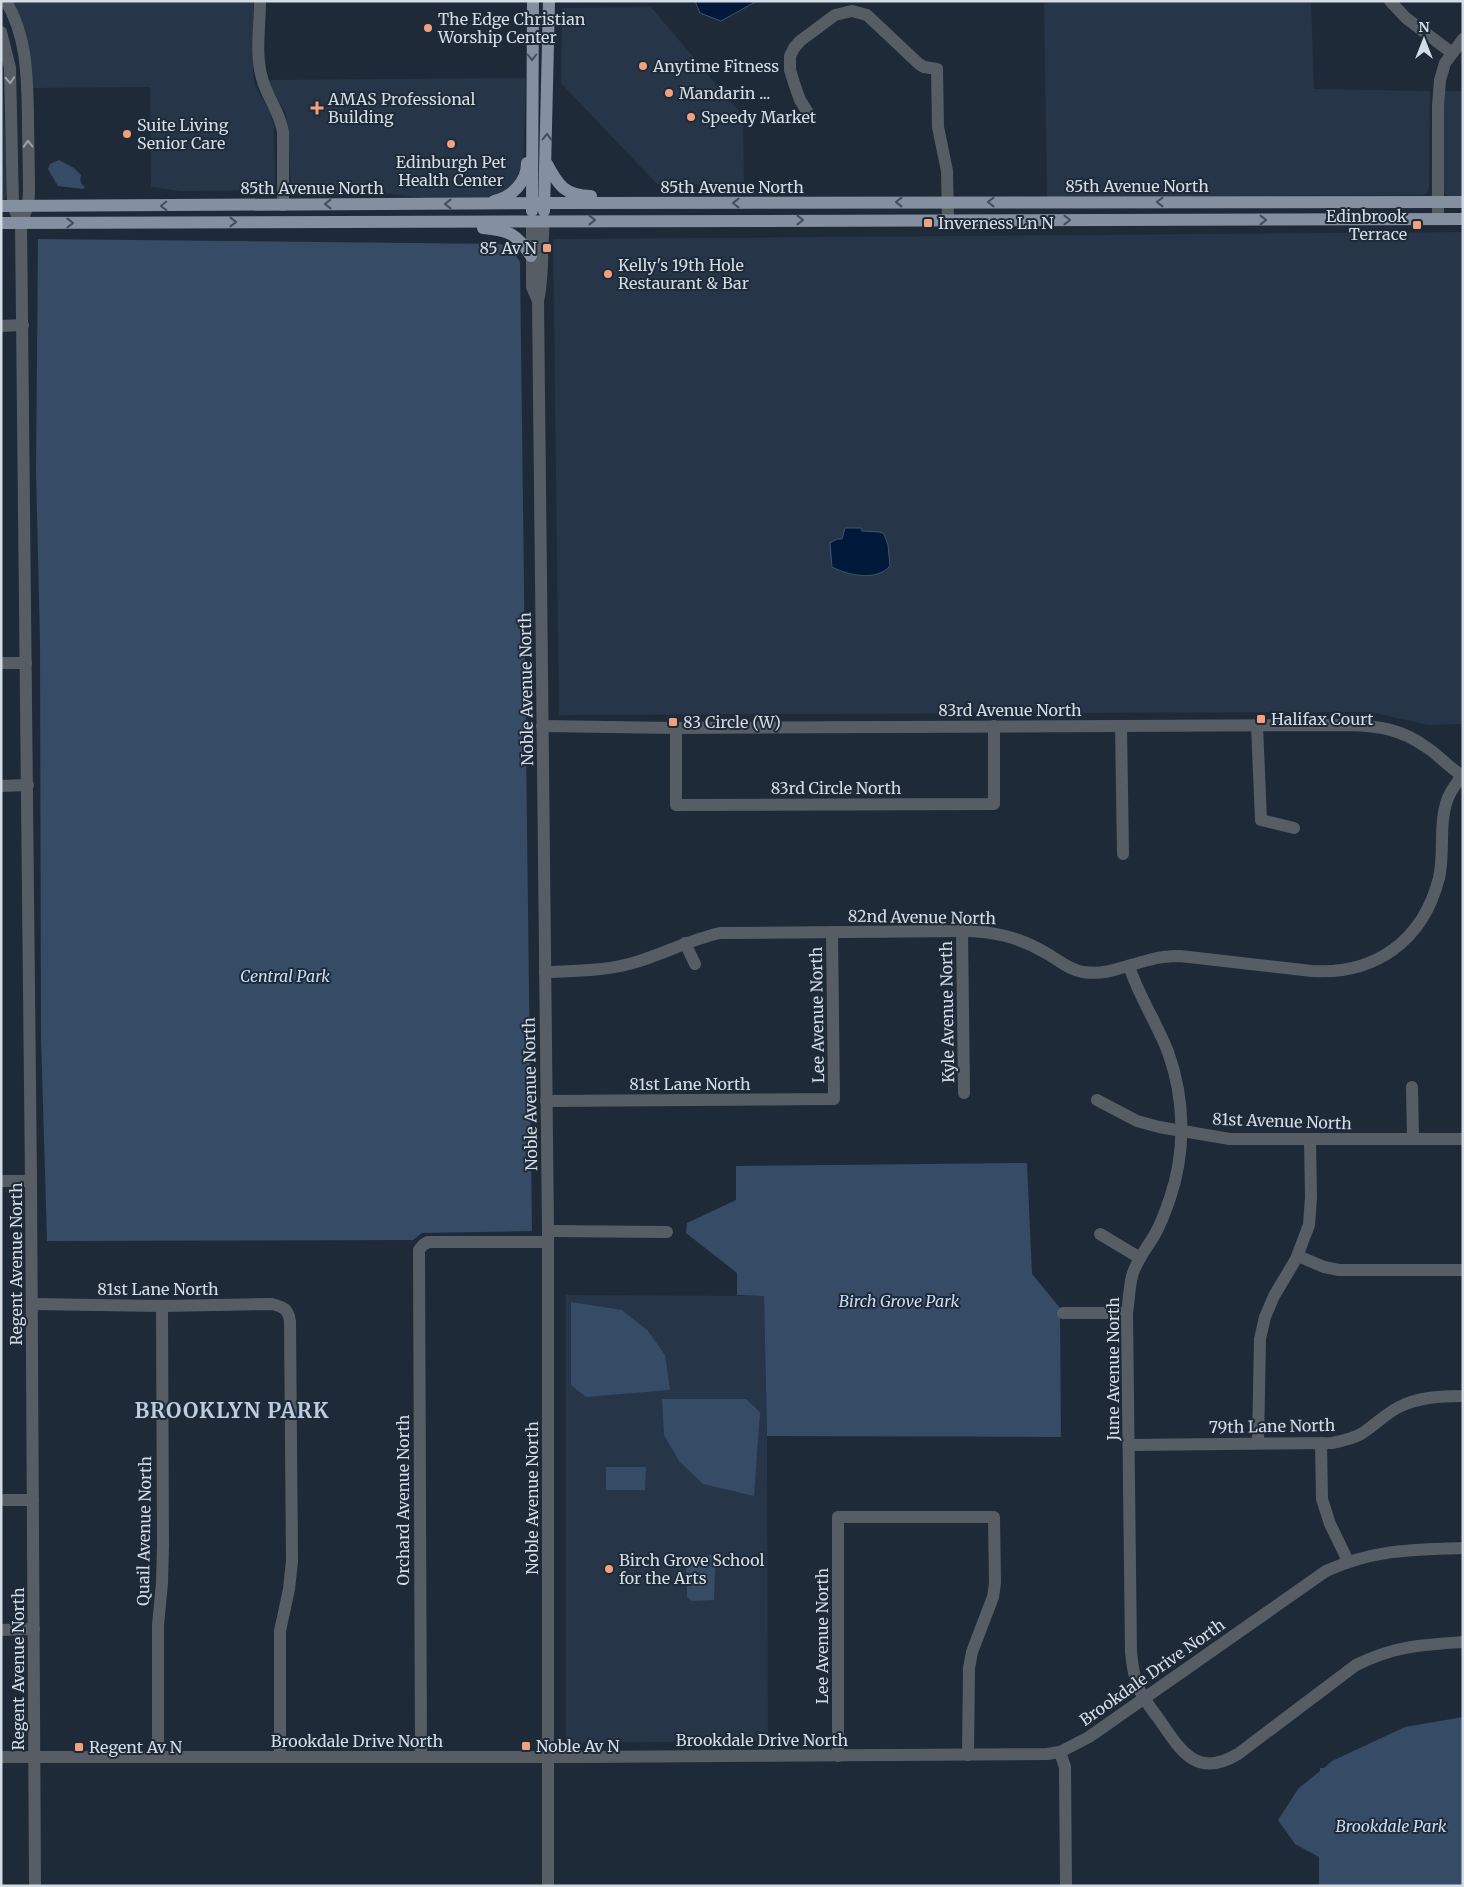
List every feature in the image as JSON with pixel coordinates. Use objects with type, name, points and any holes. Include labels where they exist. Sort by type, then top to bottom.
[{"type":"main road","points":[[533,1],[532,118],[538,221]]},
{"type":"main road","points":[[538,203],[546,163],[549,1]]},
{"type":"main road","points":[[479,204],[506,197],[522,182],[527,167],[528,130],[532,118]]},
{"type":"main road","points":[[546,163],[558,183],[577,196],[668,196],[690,203]]},
{"type":"main road","name":"85th Avenue North","points":[[7,206],[538,203],[1463,202]]},
{"type":"main road","name":"85th Avenue North","points":[[1,223],[1463,219]]},
{"type":"main road","points":[[380,222],[393,228],[482,228],[502,230],[517,237],[531,256]]},
{"type":"street","name":"Regent Avenue North","points":[[6,1],[20,34],[27,68],[28,206],[21,223],[28,786],[35,1757],[34,1886]]},
{"type":"street","points":[[260,1],[260,69],[262,80],[281,120],[283,132],[283,205]]},
{"type":"street","points":[[1390,1],[1406,18],[1452,53]]},
{"type":"street","points":[[810,116],[800,100],[790,70],[790,56],[794,48],[800,41],[835,15],[852,11],[867,15],[919,64],[930,69],[937,69],[939,134],[947,171],[948,220]]},
{"type":"street","name":"Regent Avenue North","points":[[1,32],[10,68],[7,206],[21,223]]},
{"type":"street","points":[[1438,219],[1440,80],[1442,70],[1463,39]]},
{"type":"street","name":"Noble Avenue North","points":[[538,221],[531,256],[532,287],[538,301]]},
{"type":"street","name":"Noble Avenue North","points":[[538,221],[542,243],[542,286],[538,301],[548,1237],[548,1886]]},
{"type":"street","points":[[1,326],[23,325]]},
{"type":"street","points":[[1,663],[26,663]]},
{"type":"street","points":[[1257,725],[1262,820],[1294,828]]},
{"type":"street","name":"83rd Avenue North","points":[[542,726],[676,728],[1381,726],[1409,737],[1427,747],[1462,776]]},
{"type":"street","name":"83rd Circle North","points":[[676,728],[676,805],[994,804],[994,726]]},
{"type":"street","points":[[1122,726],[1123,854]]},
{"type":"street","name":"82nd Avenue North","points":[[545,972],[604,969],[630,964],[685,943],[720,933],[962,931],[1012,936],[1029,943],[1080,972],[1101,973],[1163,957],[1180,956],[1301,976],[1350,970],[1385,956],[1401,944],[1425,914],[1439,878],[1445,809],[1453,789],[1462,776]]},
{"type":"street","points":[[1,786],[28,786]]},
{"type":"street","name":"Kyle Avenue North","points":[[962,931],[964,1093]]},
{"type":"street","name":"Lee Avenue North","points":[[832,932],[834,1099]]},
{"type":"street","points":[[685,943],[695,964]]},
{"type":"street","name":"June Avenue North","points":[[1129,966],[1138,991],[1168,1052],[1176,1079],[1182,1131],[1180,1159],[1174,1186],[1158,1228],[1132,1274],[1128,1313],[1131,1652],[1132,1670],[1137,1686],[1144,1700],[1183,1753],[1199,1761],[1217,1764],[1238,1754],[1356,1665],[1376,1655],[1398,1648],[1463,1642]]},
{"type":"street","points":[[1412,1087],[1413,1139]]},
{"type":"street","name":"81st Lane North","points":[[546,1101],[834,1099]]},
{"type":"street","name":"81st Avenue North","points":[[1097,1100],[1137,1121],[1230,1139],[1463,1139]]},
{"type":"street","points":[[1258,1443],[1260,1339],[1274,1296],[1298,1256],[1305,1240],[1310,1212],[1310,1140]]},
{"type":"street","points":[[1,1182],[31,1181]]},
{"type":"street","points":[[548,1237],[667,1232]]},
{"type":"street","points":[[1100,1234],[1140,1258]]},
{"type":"street","name":"Orchard Avenue North","points":[[421,1757],[419,1250],[423,1245],[435,1242],[548,1237]]},
{"type":"street","points":[[1298,1256],[1324,1267],[1339,1270],[1463,1270]]},
{"type":"street","name":"81st Lane North","points":[[32,1304],[162,1306],[272,1304],[283,1307],[289,1313],[292,1561],[280,1631],[280,1757]]},
{"type":"street","name":"Quail Avenue North","points":[[158,1757],[158,1625],[163,1546],[162,1306]]},
{"type":"street","points":[[1063,1313],[1128,1313]]},
{"type":"street","name":"79th Lane North","points":[[1129,1444],[1321,1443],[1347,1440],[1360,1435],[1398,1407],[1412,1401],[1427,1398],[1463,1396]]},
{"type":"street","points":[[1321,1443],[1322,1499],[1330,1524],[1348,1561]]},
{"type":"street","points":[[1,1500],[33,1500]]},
{"type":"street","name":"Lee Avenue North","points":[[838,1756],[838,1517],[994,1516],[995,1583],[993,1598],[972,1652],[969,1668],[968,1755]]},
{"type":"street","name":"Brookdale Drive North","points":[[1,1757],[838,1756],[1033,1755],[1060,1752],[1089,1737],[1144,1700],[1326,1571],[1348,1561],[1392,1552],[1463,1548]]},
{"type":"street","points":[[1,1630],[34,1629]]},
{"type":"street","points":[[1060,1752],[1065,1767],[1066,1886]]},
{"type":"shaded area","points":[[10,1],[253,1],[253,71],[255,86],[270,112],[274,127],[275,190],[180,191],[151,187],[150,87],[32,88]]},
{"type":"shaded area","points":[[695,1],[757,1],[721,21],[700,13]]},
{"type":"shaded area","points":[[1044,1],[1311,1],[1314,89],[1430,91],[1429,188],[1427,193],[1423,195],[1047,197]]},
{"type":"shaded area","points":[[651,7],[743,116],[744,185],[657,184],[561,83],[562,8]]},
{"type":"shaded area","points":[[1,57],[8,191],[5,199],[1,201]]},
{"type":"shaded area","points":[[526,78],[523,168],[516,183],[495,197],[429,198],[388,194],[295,195],[291,192],[286,114],[267,80]]},
{"type":"shaded area","points":[[1443,91],[1463,91],[1463,199],[1448,197],[1443,189]]},
{"type":"shaded area","points":[[1463,232],[1463,724],[1428,725],[1371,712],[559,715],[553,239]]},
{"type":"shaded area","points":[[845,528],[861,528],[862,531],[884,534],[888,545],[890,566],[877,574],[862,576],[832,567],[830,543],[837,539],[842,539]]},
{"type":"shaded area","points":[[566,1295],[764,1296],[767,1436],[768,1741],[566,1743]]},
{"type":"green space","points":[[59,160],[74,168],[81,175],[82,185],[85,187],[83,189],[58,186],[48,169],[50,164]]},
{"type":"green space","name":"Central Park","points":[[38,239],[501,244],[512,250],[520,262],[532,1231],[422,1233],[413,1240],[47,1241],[41,1038],[40,642],[36,471]]},
{"type":"green space","name":"Birch Grove Park","points":[[1027,1163],[1032,1274],[1060,1308],[1061,1437],[767,1436],[764,1296],[737,1295],[737,1273],[686,1233],[687,1223],[736,1200],[736,1166]]},
{"type":"green space","points":[[571,1302],[622,1310],[648,1331],[665,1355],[670,1390],[586,1397],[571,1385]]},
{"type":"green space","points":[[662,1399],[746,1399],[760,1412],[754,1496],[703,1484],[679,1461],[664,1435]]},
{"type":"green space","points":[[606,1467],[646,1467],[645,1490],[606,1490]]},
{"type":"green space","points":[[689,1555],[713,1555],[718,1559],[719,1562],[715,1569],[714,1600],[692,1601],[687,1597],[686,1558]]},
{"type":"green space","name":"Brookdale Park","points":[[1463,1717],[1463,1886],[1319,1886],[1319,1857],[1295,1844],[1278,1820],[1298,1789],[1320,1771],[1320,1768],[1324,1768],[1332,1761],[1405,1727]]},
{"type":"place","name":"The Edge Christian Worship Center","points":[[428,28]]},
{"type":"place","name":"Anytime Fitness","points":[[643,66]]},
{"type":"place","name":"Mandarin ...","points":[[669,93]]},
{"type":"place","name":"AMAS Professional Building","points":[[317,108]]},
{"type":"place","name":"Speedy Market","points":[[691,117]]},
{"type":"place","name":"Suite Living Senior Care","points":[[127,134]]},
{"type":"place","name":"Edinburgh Pet Health Center","points":[[451,144]]},
{"type":"place","name":"Inverness Ln N","points":[[928,223]]},
{"type":"place","name":"Edinbrook Terrace","points":[[1417,225]]},
{"type":"place","name":"85 Av N","points":[[547,248]]},
{"type":"place","name":"Kelly's 19th Hole Restaurant & Bar","points":[[608,274]]},
{"type":"place","name":"Halifax Court","points":[[1261,719]]},
{"type":"place","name":"83 Circle (W)","points":[[673,722]]},
{"type":"place","name":"Birch Grove School for the Arts","points":[[609,1569]]},
{"type":"place","name":"Noble Av N","points":[[526,1746]]},
{"type":"place","name":"Regent Av N","points":[[79,1747]]},
{"type":"district","name":"BROOKLYN PARK","points":[[232,1411]]}]
